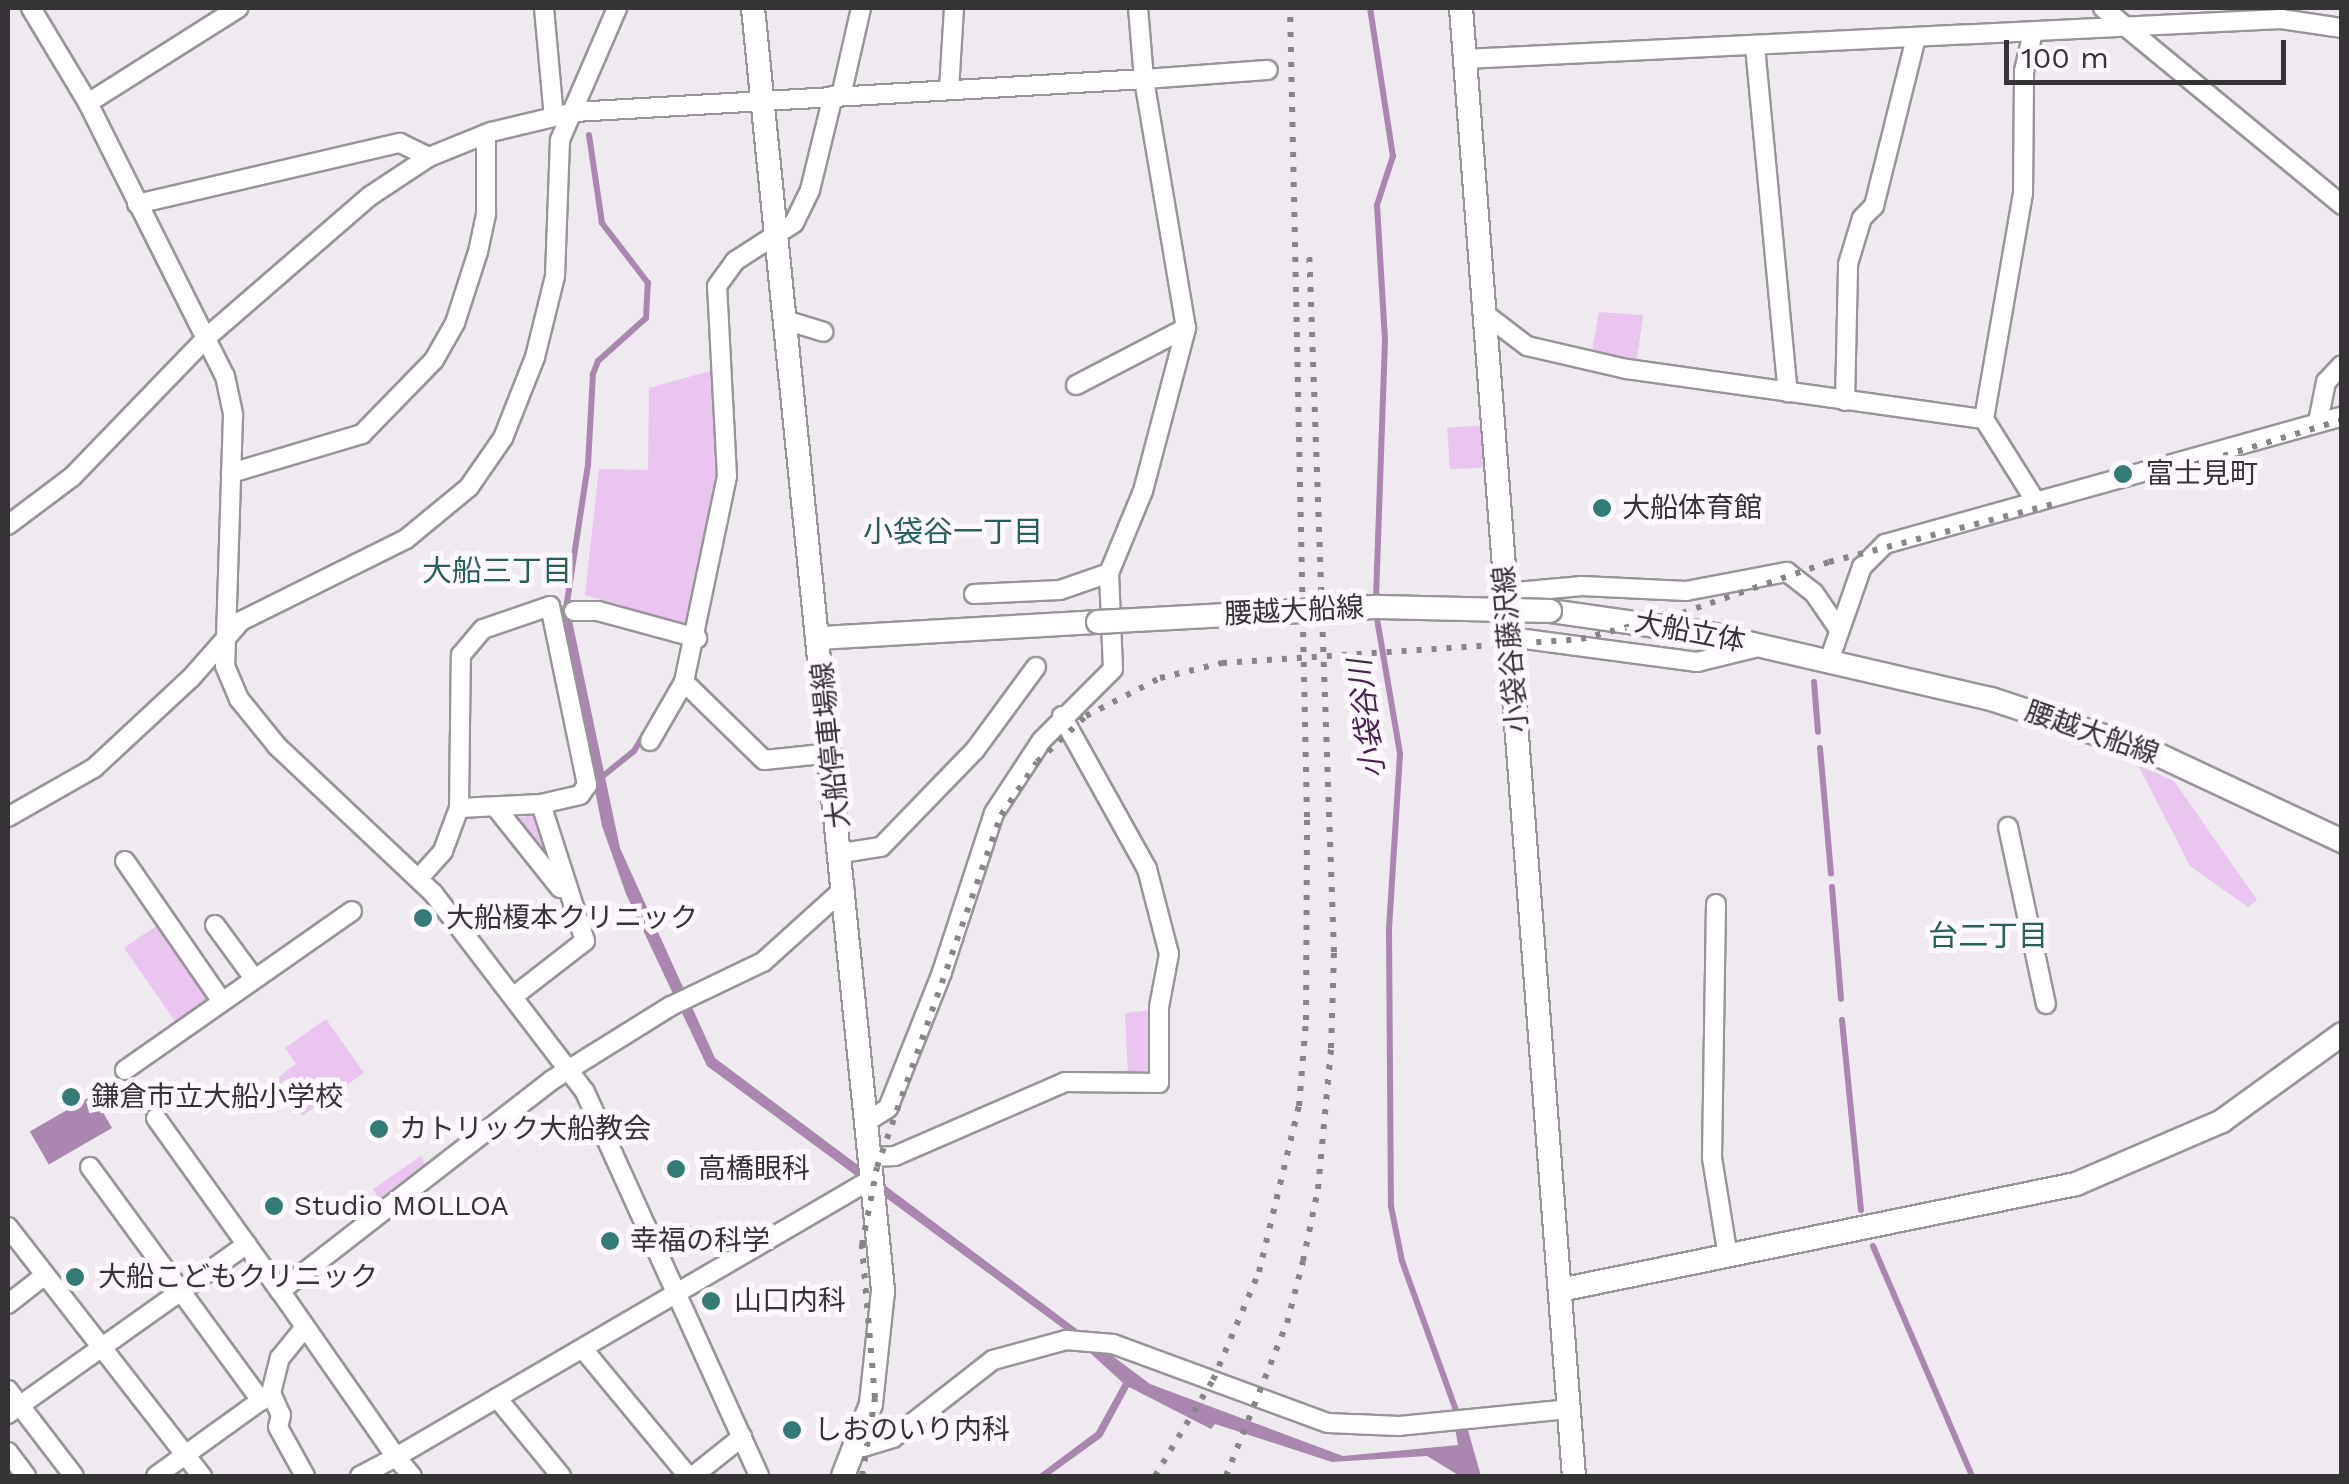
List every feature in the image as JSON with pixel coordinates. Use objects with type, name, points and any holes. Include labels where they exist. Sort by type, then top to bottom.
[{"type":"main road","name":"大船停車場線","points":[[753,8],[842,853],[884,1323],[857,1450],[843,1476]]},
{"type":"main road","name":"小袋谷藤沢線","points":[[1461,8],[1574,1476]]},
{"type":"main road","name":"腰越大船線","points":[[820,638],[1379,607],[1550,611]]},
{"type":"main road","name":"大船立体","points":[[1550,611],[1661,624],[1829,661]]},
{"type":"main road","name":"腰越大船線","points":[[1829,661],[1992,698],[2118,739],[2342,841]]},
{"type":"main road","points":[[1560,1290],[2035,1194],[2111,1171],[2222,1122],[2342,1034]]},
{"type":"street","points":[[31,8],[88,103],[230,390],[225,640],[232,684],[258,725],[418,878],[570,1070],[604,1124],[759,1476]]},
{"type":"street","points":[[88,103],[238,8]]},
{"type":"street","points":[[544,8],[554,117]]},
{"type":"street","points":[[8,817],[71,787],[225,640],[241,620],[278,598],[406,539],[439,517],[503,438],[546,317],[555,276],[556,160],[617,8]]},
{"type":"street","points":[[650,742],[684,682],[698,638],[726,476],[718,286],[735,262],[779,238],[810,190],[861,8]]},
{"type":"street","points":[[948,90],[954,8]]},
{"type":"street","points":[[866,1122],[888,1108],[942,972],[978,856],[1011,783],[1062,716],[1113,669],[1109,573],[1143,491],[1186,328],[1144,79],[1138,8]]},
{"type":"street","points":[[2103,8],[2342,205]]},
{"type":"street","points":[[1465,59],[2033,32],[2278,13],[2342,28]]},
{"type":"street","points":[[2033,32],[2024,71],[2024,194],[1984,418],[2036,502]]},
{"type":"street","points":[[1844,400],[1848,264],[1862,218],[1874,206],[1916,38]]},
{"type":"street","points":[[1755,46],[1788,392]]},
{"type":"street","points":[[8,526],[72,478],[206,338],[356,208],[429,156],[486,134],[574,112],[762,96],[837,96],[1268,70]]},
{"type":"street","points":[[231,473],[362,434],[434,360],[455,323],[478,252],[486,212],[486,134]]},
{"type":"street","points":[[137,204],[400,143],[429,156]]},
{"type":"street","points":[[1484,314],[1526,346],[1626,369],[1984,418]]},
{"type":"street","points":[[788,321],[823,332]]},
{"type":"street","points":[[1076,385],[1186,328]]},
{"type":"street","points":[[2318,422],[2326,382],[2342,365]]},
{"type":"street","points":[[1829,661],[1862,567],[1885,544],[2342,416]]},
{"type":"street","points":[[1506,593],[1582,586],[1686,591],[1787,572],[1814,593],[1838,628]]},
{"type":"street","points":[[974,594],[1060,590],[1109,573]]},
{"type":"street","points":[[418,878],[444,852],[459,808],[461,654],[483,629],[550,606],[587,785],[580,795],[541,804],[459,808]]},
{"type":"street","points":[[574,611],[598,611],[698,638]]},
{"type":"street","points":[[1510,637],[1697,662],[1770,647]]},
{"type":"street","points":[[842,853],[882,847],[975,750],[1036,667]]},
{"type":"street","points":[[684,682],[764,760],[832,753]]},
{"type":"street","points":[[360,1476],[680,1293],[870,1176],[895,1156],[1065,1082],[1160,1083],[1159,1007],[1169,954],[1147,869],[1062,716]]},
{"type":"street","points":[[514,996],[585,940],[567,896],[541,804]]},
{"type":"street","points":[[497,809],[567,896]]},
{"type":"street","points":[[2008,827],[2046,1004]]},
{"type":"street","points":[[124,861],[221,1000]]},
{"type":"street","points":[[280,1291],[570,1070],[679,1002],[763,962],[845,888]]},
{"type":"street","points":[[1716,904],[1712,1158],[1728,1257]]},
{"type":"street","points":[[125,1070],[253,977],[352,912]]},
{"type":"street","points":[[216,925],[253,977]]},
{"type":"street","points":[[156,1118],[412,1476]]},
{"type":"street","points":[[90,1168],[180,1290],[282,1415],[278,1427],[305,1476]]},
{"type":"street","points":[[8,1227],[202,1476]]},
{"type":"street","points":[[14,1410],[247,1244]]},
{"type":"street","points":[[8,1304],[45,1275]]},
{"type":"street","points":[[156,1476],[266,1397],[272,1374],[304,1328]]},
{"type":"street","points":[[857,1450],[893,1438],[993,1360],[1066,1340],[1113,1344],[1291,1412],[1354,1426],[1569,1409]]},
{"type":"street","points":[[583,1349],[690,1476],[742,1438]]},
{"type":"street","points":[[8,1390],[14,1410],[74,1476]]},
{"type":"street","points":[[498,1398],[561,1476]]},
{"type":"shaded area","points":[[1599,312],[1643,315],[1636,367],[1591,357]]},
{"type":"shaded area","points":[[717,369],[720,475],[694,628],[585,595],[599,469],[648,470],[649,388]]},
{"type":"shaded area","points":[[1485,425],[1488,467],[1450,470],[1447,428]]},
{"type":"shaded area","points":[[558,603],[570,611],[620,848],[715,1058],[1150,1384],[1343,1456],[1458,1445],[1452,1410],[1462,1409],[1481,1476],[1460,1476],[1427,1456],[1332,1462],[1215,1424],[1211,1429],[1129,1387],[1102,1437],[1048,1476],[1037,1476],[1096,1432],[1123,1383],[1064,1329],[707,1066],[626,894],[602,826]]},
{"type":"shaded area","points":[[2138,765],[2174,781],[2257,900],[2248,907],[2190,866]]},
{"type":"shaded area","points":[[535,815],[549,855],[546,860],[513,818]]},
{"type":"shaded area","points":[[159,924],[208,991],[206,1001],[175,1021],[124,948]]},
{"type":"shaded area","points":[[1152,1010],[1151,1075],[1128,1075],[1125,1013]]},
{"type":"shaded area","points":[[326,1019],[364,1073],[302,1116],[276,1079],[296,1064],[285,1048]]},
{"type":"shaded area","points":[[93,1095],[112,1128],[49,1164],[30,1132]]},
{"type":"shaded area","points":[[421,1156],[425,1164],[379,1199],[373,1189]]},
{"type":"waterway","name":"小袋谷川","points":[[1370,8],[1393,156],[1377,205],[1385,340],[1376,601]]},
{"type":"waterway","points":[[565,615],[588,465],[593,374],[598,361],[646,318],[648,283],[602,223],[589,135]]},
{"type":"waterway","name":"小袋谷川","points":[[1376,613],[1400,754],[1389,929],[1391,1206],[1402,1261],[1458,1416]]},
{"type":"waterway","points":[[1814,682],[1818,732]]},
{"type":"waterway","points":[[598,780],[634,751],[645,733]]},
{"type":"waterway","points":[[1820,748],[1831,874]]},
{"type":"waterway","points":[[1832,887],[1841,999]]},
{"type":"waterway","points":[[1842,1020],[1861,1210]]},
{"type":"waterway","points":[[1873,1246],[1972,1476]]},
{"type":"railway","points":[[1155,1476],[1213,1380],[1259,1272],[1299,1106],[1306,1020],[1307,817],[1290,8]]},
{"type":"railway","points":[[1226,1476],[1287,1323],[1303,1261],[1318,1189],[1331,1048],[1334,952],[1309,248]]},
{"type":"railway","points":[[2166,473],[2342,420]]},
{"type":"railway","points":[[862,1476],[875,1398],[862,1245],[877,1167],[1001,815],[1037,762],[1086,716],[1160,678],[1222,663],[1581,639],[1682,613],[1829,562],[2057,503]]},
{"type":"place","name":"富士見町","points":[[2123,474]]},
{"type":"place","name":"大船体育館","points":[[1602,508]]},
{"type":"place","name":"大船榎本クリニック","points":[[423,918]]},
{"type":"place","name":"鎌倉市立大船小学校","points":[[71,1097]]},
{"type":"place","name":"カトリック大船教会","points":[[379,1129]]},
{"type":"place","name":"高橋眼科","points":[[676,1169]]},
{"type":"place","name":"Studio MOLLOA","points":[[274,1206]]},
{"type":"place","name":"幸福の科学","points":[[610,1241]]},
{"type":"place","name":"大船こどもクリニック","points":[[75,1277]]},
{"type":"place","name":"山口内科","points":[[711,1301]]},
{"type":"place","name":"しおのいり内科","points":[[792,1430]]},
{"type":"district","name":"小袋谷一丁目","points":[[953,532]]},
{"type":"district","name":"大船三丁目","points":[[497,571]]},
{"type":"district","name":"台二丁目","points":[[1988,936]]}]
